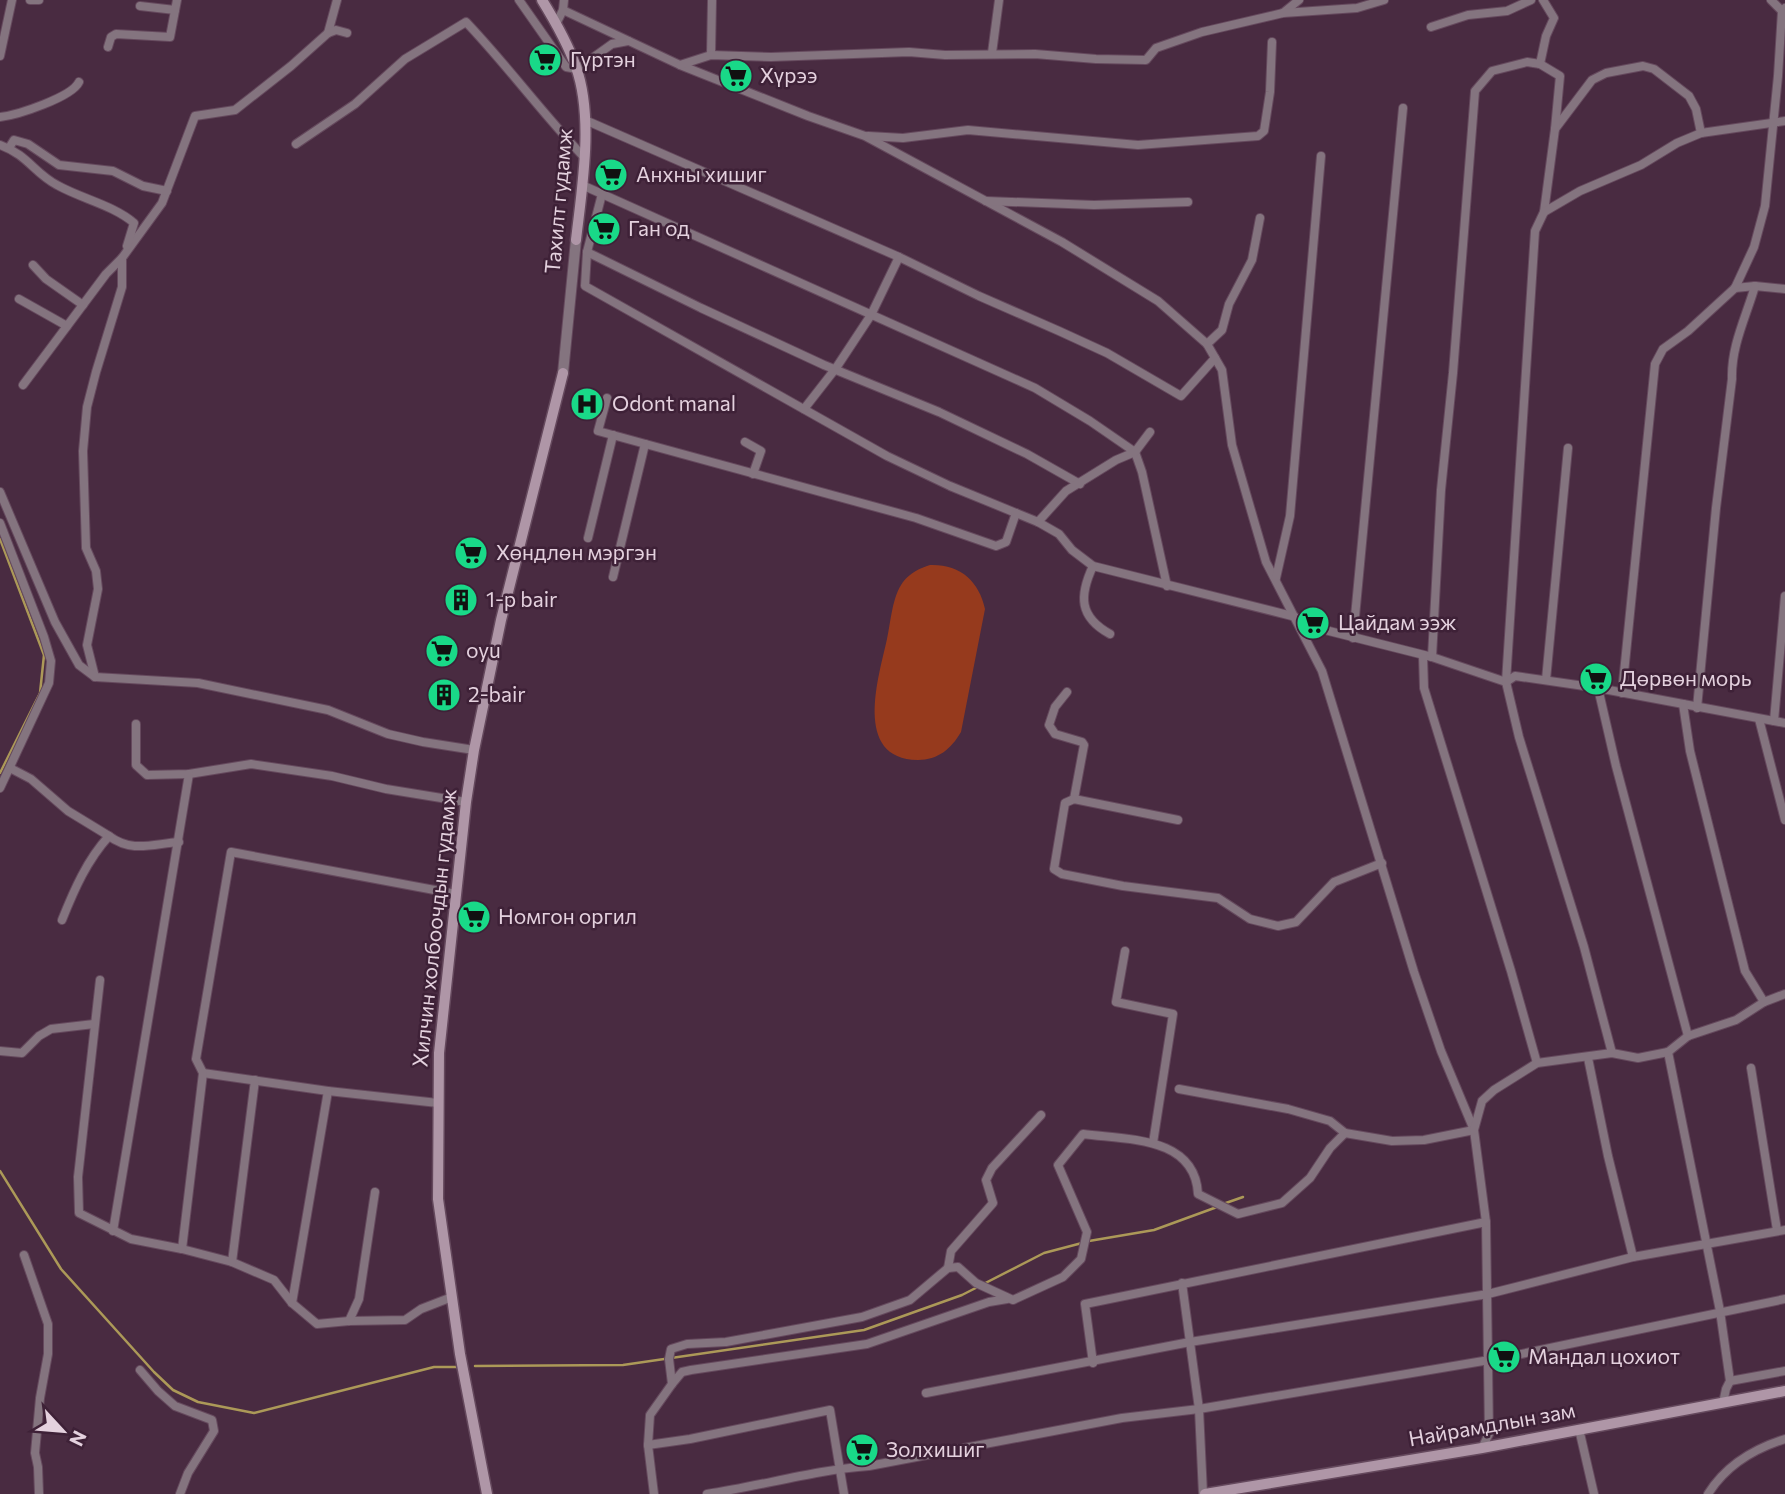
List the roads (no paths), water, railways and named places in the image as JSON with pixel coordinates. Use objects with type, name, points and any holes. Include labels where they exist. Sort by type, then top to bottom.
[{"type":"main road","name":"Тахилт гудамж","points":[[542,0],[577,69],[585,120],[576,240]]},
{"type":"main road","name":"Хилчин холбоочдын гудамж","points":[[487,1494],[460,1354],[438,1199],[439,1053],[474,750],[501,620],[562,373]]},
{"type":"main road","name":"Найрамдлын зам","points":[[1204,1494],[1482,1448],[1785,1391]]},
{"type":"street","points":[[30,0],[39,0]]},
{"type":"street","points":[[108,47],[111,37],[116,34],[170,37],[177,0]]},
{"type":"street","points":[[328,33],[337,0]]},
{"type":"street","points":[[519,0],[564,66],[577,69],[612,44],[628,41]]},
{"type":"street","points":[[556,24],[563,10],[564,0]]},
{"type":"street","points":[[711,55],[712,0]]},
{"type":"street","points":[[992,53],[999,0]]},
{"type":"street","points":[[1283,13],[1299,0]]},
{"type":"street","points":[[680,65],[711,55],[771,57],[909,52],[1146,60],[1156,48],[1202,32],[1283,13],[1357,8],[1384,0]]},
{"type":"street","points":[[1430,27],[1468,15],[1507,11],[1531,0]]},
{"type":"street","points":[[1540,64],[1546,36],[1554,18],[1543,0]]},
{"type":"street","points":[[1622,693],[1655,364],[1663,349],[1688,331],[1735,288],[1754,247],[1765,206],[1783,9],[1771,0]]},
{"type":"street","points":[[0,56],[10,2]]},
{"type":"street","points":[[140,6],[175,10]]},
{"type":"street","points":[[563,10],[680,65],[865,136],[1062,242],[1158,301],[1207,344],[1222,370],[1232,445],[1266,562],[1322,671],[1441,1051],[1474,1130],[1486,1222],[1488,1294],[1489,1434],[1482,1448]]},
{"type":"street","points":[[296,144],[355,104],[405,59],[466,22],[500,59],[548,120],[583,156]]},
{"type":"street","points":[[23,385],[162,203],[195,116],[235,110],[328,33],[336,30],[347,33]]},
{"type":"street","points":[[865,136],[903,138],[968,130],[1139,145],[1258,136],[1264,131],[1270,92],[1272,42]]},
{"type":"street","points":[[1537,1063],[1424,688],[1475,91],[1492,71],[1527,62],[1540,64],[1560,76],[1544,212],[1535,231],[1506,682],[1519,737],[1584,947],[1612,1053]]},
{"type":"street","points":[[1555,130],[1592,80],[1606,72],[1643,66],[1654,69],[1689,96],[1696,109],[1701,133]]},
{"type":"street","points":[[0,117],[15,115],[70,93],[79,82]]},
{"type":"street","points":[[1353,638],[1403,108]]},
{"type":"street","points":[[585,120],[899,257],[1107,353],[1181,396],[1215,358]]},
{"type":"street","points":[[1544,212],[1580,191],[1621,174],[1701,133],[1785,121]]},
{"type":"street","points":[[4,147],[15,140],[28,144],[59,165],[113,171],[144,186],[167,191]]},
{"type":"street","points":[[4,147],[21,154],[56,185],[123,214],[134,223],[122,258],[122,287],[87,407],[83,451],[86,548],[96,571],[98,590],[87,645],[95,677]]},
{"type":"street","points":[[1276,578],[1290,516],[1321,156]]},
{"type":"street","points":[[582,185],[1035,388],[1090,421],[1135,452],[1142,472],[1167,586]]},
{"type":"street","points":[[601,194],[587,252],[585,286],[887,456],[950,486],[1038,522],[1059,534],[1072,550],[1093,566],[1292,616],[1353,638],[1428,657],[1506,682],[1516,676],[1546,680],[1785,723]]},
{"type":"street","points":[[983,201],[1094,205],[1188,202]]},
{"type":"street","points":[[1207,344],[1222,330],[1229,304],[1252,260],[1260,218]]},
{"type":"street","name":"Тахилт гудамж","points":[[562,373],[576,240]]},
{"type":"street","points":[[587,252],[824,365],[939,412],[1080,484]]},
{"type":"street","points":[[804,409],[836,368],[871,315],[899,257]]},
{"type":"street","points":[[33,265],[46,279],[83,304]]},
{"type":"street","points":[[1735,288],[1755,286],[1785,289]]},
{"type":"street","points":[[1697,708],[1716,508],[1732,379],[1731,362],[1755,286]]},
{"type":"street","points":[[19,299],[67,326]]},
{"type":"street","points":[[607,398],[598,431],[916,518],[996,546],[1006,542],[1016,513]]},
{"type":"street","points":[[1038,522],[1066,491],[1116,460],[1135,452],[1150,432]]},
{"type":"street","points":[[587,538],[614,435]]},
{"type":"street","points":[[745,442],[761,451],[753,474]]},
{"type":"street","points":[[613,577],[645,444]]},
{"type":"street","points":[[1546,680],[1568,448]]},
{"type":"street","points":[[0,492],[55,622],[79,665],[95,677],[198,683],[328,710],[388,734],[474,750]]},
{"type":"street","points":[[0,523],[51,662],[49,683],[0,788]]},
{"type":"street","points":[[1093,566],[1083,597],[1088,615],[1095,626],[1110,634]]},
{"type":"street","points":[[1774,721],[1785,596]]},
{"type":"street","points":[[1598,688],[1688,1037]]},
{"type":"street","points":[[1067,692],[1055,707],[1049,725],[1055,734],[1084,745],[1074,799]]},
{"type":"street","points":[[1683,704],[1690,751],[1745,971],[1764,1002]]},
{"type":"street","points":[[1759,719],[1785,820]]},
{"type":"street","points":[[136,724],[136,765],[147,775],[189,774],[251,764],[332,776],[386,789],[466,802]]},
{"type":"street","points":[[10,768],[31,779],[68,811],[120,845],[135,848],[179,842]]},
{"type":"street","points":[[113,1231],[189,774]]},
{"type":"street","points":[[1178,820],[1074,799],[1065,803],[1054,869],[1062,874],[1123,886],[1218,898],[1250,919],[1278,926],[1296,922],[1334,882],[1382,863]]},
{"type":"street","points":[[62,920],[73,892],[99,846],[109,836]]},
{"type":"street","points":[[182,1249],[203,1073],[196,1059],[231,852],[456,894]]},
{"type":"street","points":[[1125,951],[1116,1002],[1174,1014],[1153,1143]]},
{"type":"street","points":[[100,980],[78,1178],[79,1213],[131,1239],[232,1262],[274,1280],[292,1303],[317,1324],[405,1320],[421,1309],[452,1297]]},
{"type":"street","points":[[1474,1130],[1482,1101],[1494,1090],[1537,1063],[1612,1053],[1638,1058],[1668,1052],[1688,1037],[1736,1020],[1764,1002],[1785,994]]},
{"type":"street","points":[[0,1051],[22,1053],[39,1036],[51,1030],[94,1024]]},
{"type":"street","points":[[1668,1052],[1720,1311],[1730,1381],[1723,1403]]},
{"type":"street","points":[[1588,1058],[1608,1156],[1633,1257]]},
{"type":"street","points":[[926,1394],[1191,1342],[1488,1294],[1633,1257],[1781,1230],[1751,1068]]},
{"type":"street","points":[[203,1073],[439,1103]]},
{"type":"street","points":[[232,1262],[256,1080]]},
{"type":"street","points":[[1179,1089],[1288,1109],[1330,1121],[1345,1133],[1392,1141],[1474,1130]]},
{"type":"street","points":[[292,1303],[328,1091]]},
{"type":"street","points":[[948,1268],[951,1251],[993,1203],[986,1180],[992,1168],[1041,1115]]},
{"type":"street","points":[[654,1494],[648,1444],[650,1415],[682,1372],[867,1344],[989,1301],[1013,1300],[1063,1277],[1081,1259],[1087,1232],[1058,1165],[1083,1134],[1153,1143],[1181,1156],[1198,1181],[1198,1195],[1238,1214],[1282,1203],[1310,1178],[1345,1133]]},
{"type":"street","points":[[349,1321],[359,1299],[375,1192]]},
{"type":"street","points":[[1093,1363],[1084,1304],[1486,1222]]},
{"type":"street","points":[[24,1255],[48,1324],[48,1353],[40,1398],[35,1453],[39,1494]]},
{"type":"street","points":[[672,1384],[669,1359],[671,1349],[687,1344],[726,1342],[862,1317],[910,1300],[948,1268],[958,1267],[976,1283],[1013,1300]]},
{"type":"street","points":[[1182,1283],[1199,1409],[1204,1494]]},
{"type":"street","points":[[707,1494],[1122,1418],[1199,1409],[1507,1357],[1785,1299]]},
{"type":"street","points":[[140,1370],[175,1406],[212,1420],[214,1431],[188,1473],[180,1494]]},
{"type":"street","points":[[1730,1381],[1785,1371]]},
{"type":"street","points":[[648,1444],[690,1439],[830,1410],[844,1494]]},
{"type":"street","points":[[1579,1429],[1594,1494]]},
{"type":"street","points":[[1708,1494],[1721,1475],[1748,1453],[1785,1439]]},
{"type":"waterway","points":[[0,539],[44,655],[40,693],[0,773]]},
{"type":"waterway","points":[[0,1171],[61,1269],[154,1372],[173,1390],[198,1402],[254,1413],[434,1367],[458,1367]]},
{"type":"waterway","points":[[1223,1204],[1243,1197]]},
{"type":"waterway","points":[[1089,1241],[1154,1230],[1217,1207]]},
{"type":"waterway","points":[[475,1366],[623,1365],[864,1330],[962,1295],[1044,1253],[1082,1243]]},
{"type":"place","name":"Гүртэн","points":[[545,60]]},
{"type":"place","name":"Хүрээ","points":[[736,76]]},
{"type":"place","name":"Анхны хишиг","points":[[611,175]]},
{"type":"place","name":"Ган од","points":[[604,229]]},
{"type":"place","name":"Odont manal","points":[[587,404]]},
{"type":"place","name":"Хөндлөн мэргэн","points":[[471,553]]},
{"type":"place","name":"1-p bair","points":[[461,600]]},
{"type":"place","name":"Цайдам ээж","points":[[1313,623]]},
{"type":"place","name":"oyu","points":[[442,651]]},
{"type":"place","name":"Дөрвөн морь","points":[[1596,679]]},
{"type":"place","name":"2-bair","points":[[444,695]]},
{"type":"place","name":"Номгон оргил","points":[[474,917]]},
{"type":"place","name":"Мандал цохиот","points":[[1504,1357]]},
{"type":"place","name":"Золхишиг","points":[[862,1450]]}]
